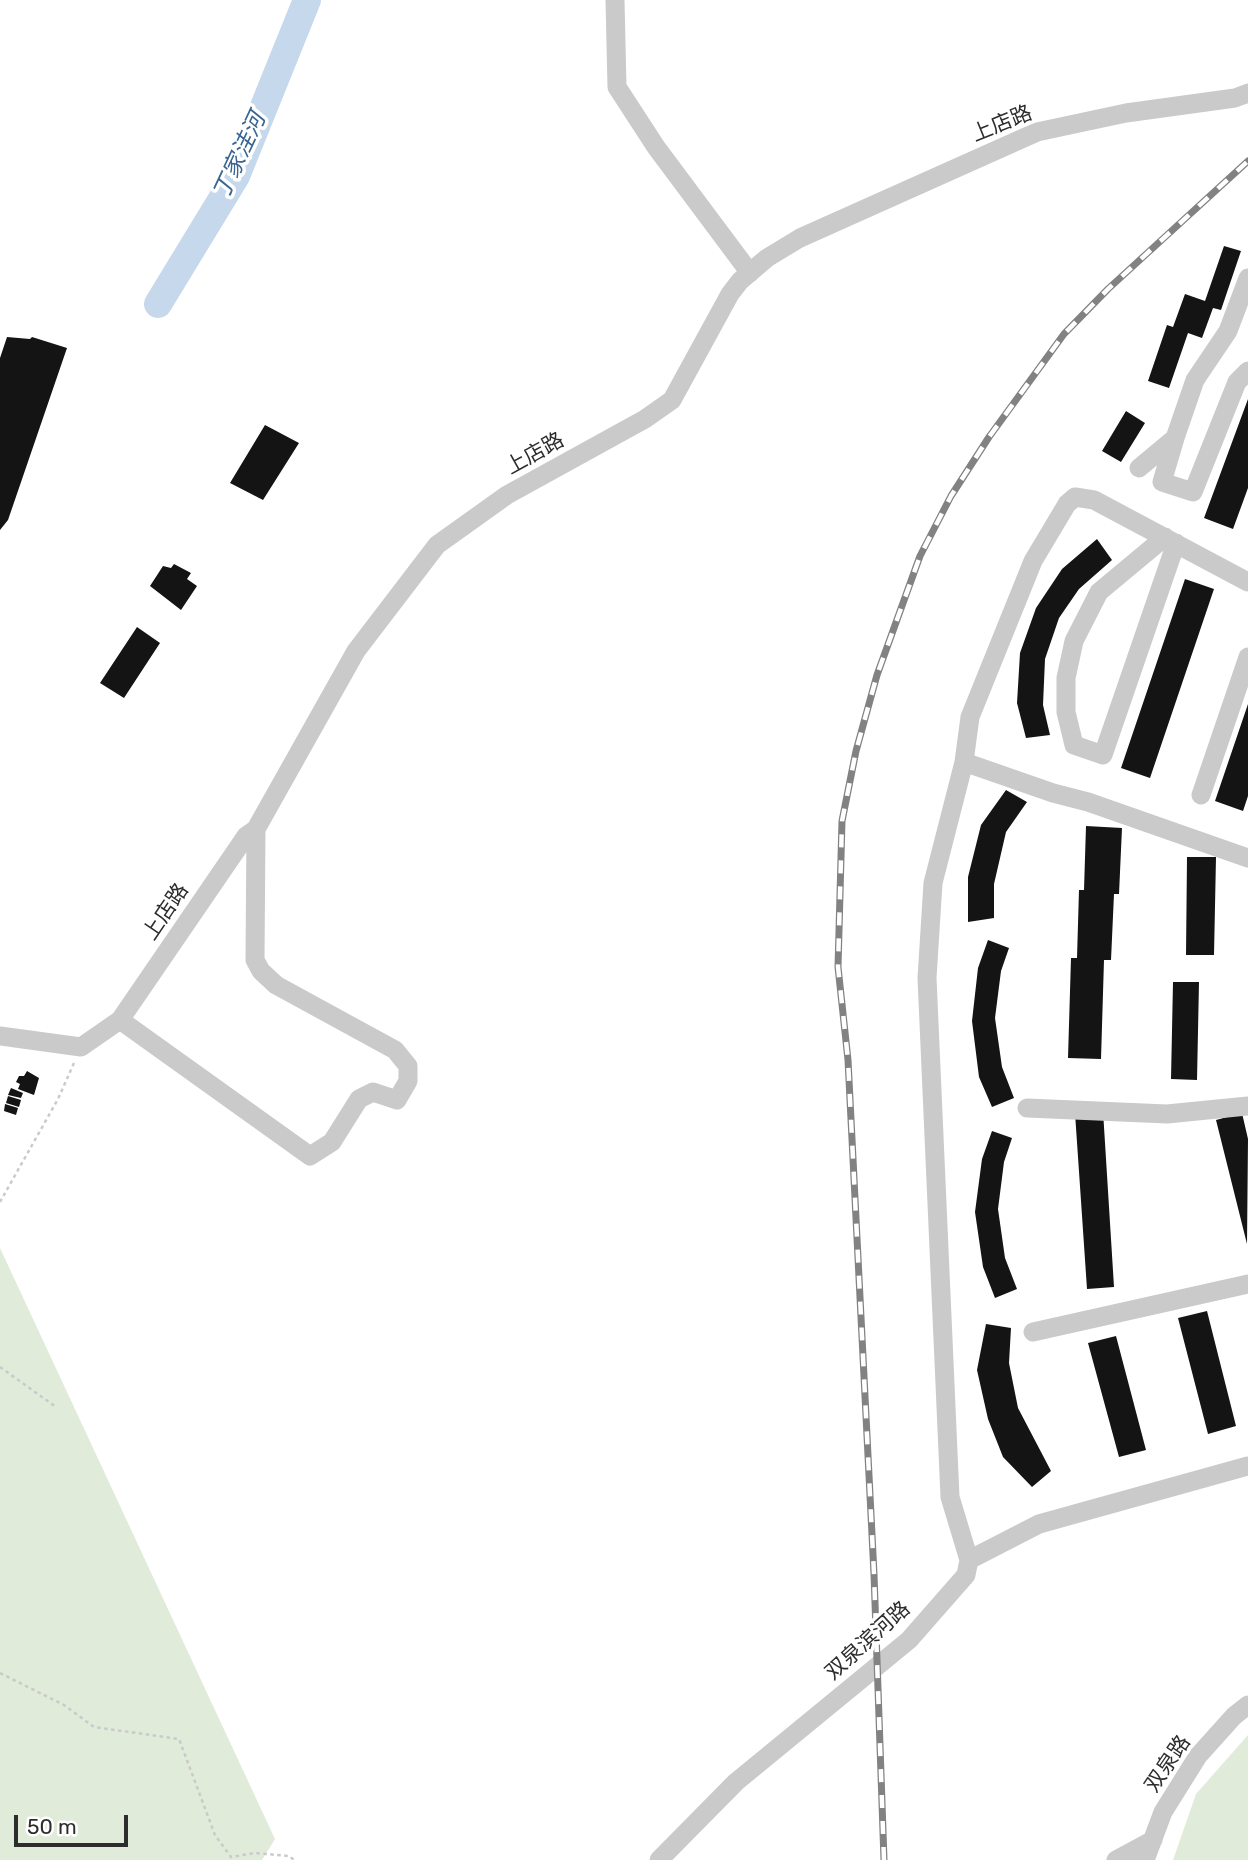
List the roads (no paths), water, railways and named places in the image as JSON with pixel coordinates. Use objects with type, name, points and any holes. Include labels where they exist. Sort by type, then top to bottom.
[{"type":"street","points":[[615,0],[617,88],[656,147],[750,273]]},
{"type":"street","name":"上店路","points":[[0,1036],[81,1047],[120,1020],[246,836],[256,829],[356,651],[437,545],[507,495],[645,419],[672,400],[730,294],[767,258],[800,238],[1037,132],[1126,113],[1235,98],[1248,93]]},
{"type":"street","points":[[1247,373],[1237,382],[1193,492],[1162,482],[1195,380],[1228,331],[1248,278]]},
{"type":"street","points":[[1139,468],[1175,438]]},
{"type":"street","points":[[1248,582],[1094,500],[1075,497],[1067,503],[1033,561],[970,717],[964,762],[933,883],[927,978],[950,1497],[969,1560],[1039,1524],[1248,1466]]},
{"type":"street","points":[[1170,540],[1103,755],[1074,745],[1066,712],[1066,678],[1074,641],[1099,592],[1170,540]]},
{"type":"street","points":[[1201,795],[1248,657]]},
{"type":"street","points":[[964,762],[1248,858]]},
{"type":"street","points":[[120,1020],[310,1156],[332,1142],[359,1099],[373,1091],[397,1100],[408,1082],[408,1066],[395,1050],[276,985],[261,971],[256,960],[256,829]]},
{"type":"street","points":[[1027,1108],[1167,1114],[1248,1106]]},
{"type":"street","points":[[1033,1332],[1248,1284]]},
{"type":"street","name":"双泉滨河路","points":[[659,1860],[736,1782],[909,1640],[966,1575],[969,1560]]},
{"type":"street","name":"双泉路","points":[[1145,1860],[1163,1812],[1198,1756],[1234,1716],[1248,1705]]},
{"type":"street","points":[[1115,1860],[1153,1840]]},
{"type":"waterway","name":"丁家洼河","points":[[158,304],[236,176],[307,0]]},
{"type":"railway","points":[[884,1860],[874,1574],[848,1060],[838,967],[842,821],[856,751],[877,675],[920,556],[951,496],[989,437],[1064,334],[1108,289],[1248,161]]}]
